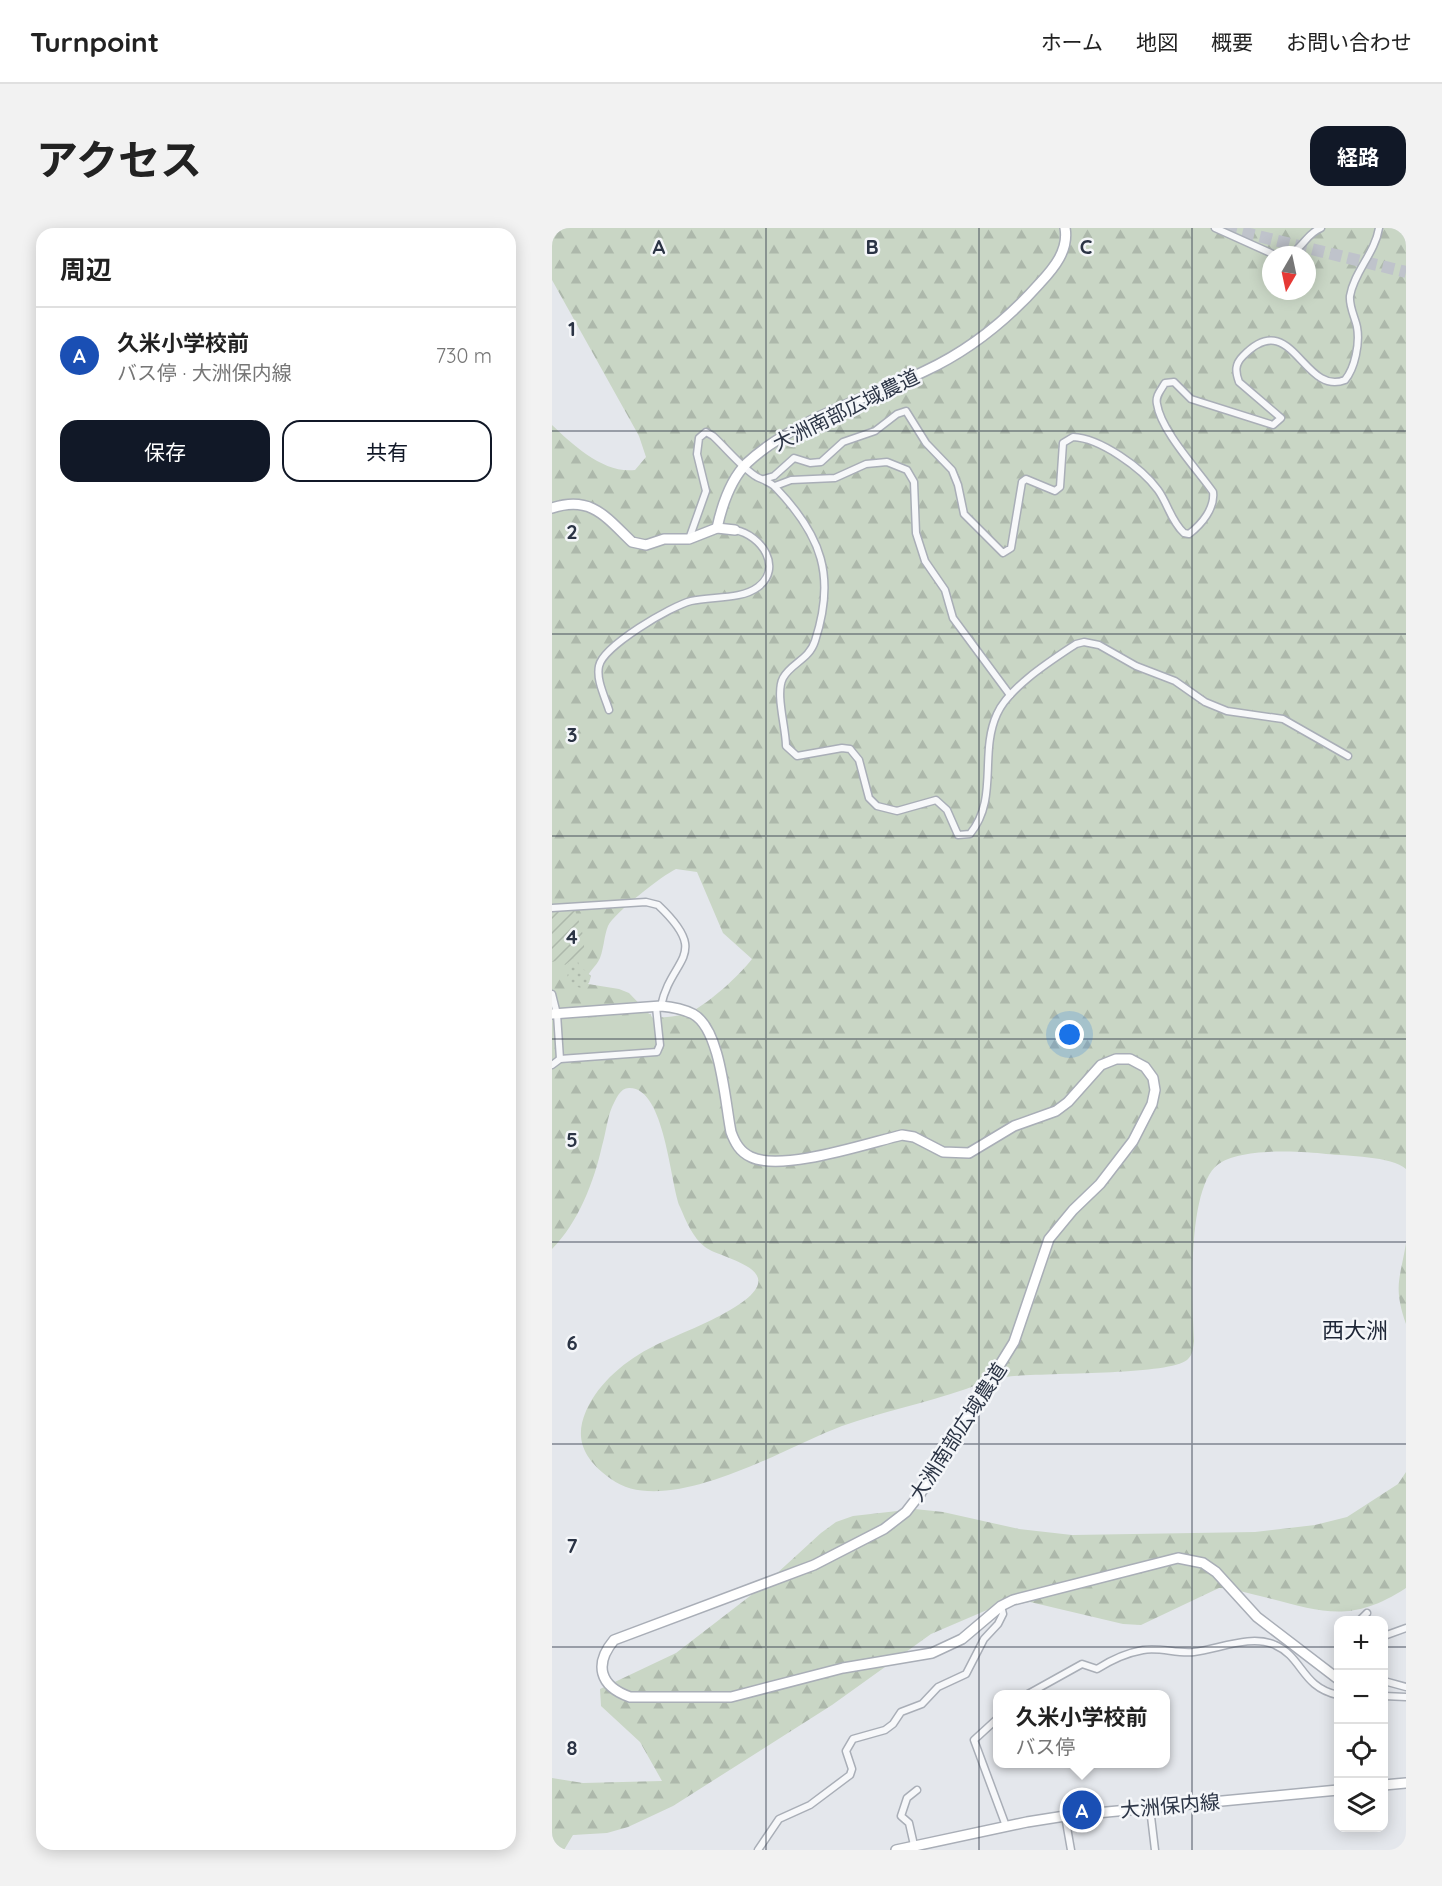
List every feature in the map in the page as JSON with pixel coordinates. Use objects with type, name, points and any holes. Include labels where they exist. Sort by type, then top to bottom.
[{"type":"street","name":"大洲南部広域農道","points":[[717,528],[722,503],[745,465],[777,441],[815,420],[927,370],[954,355],[999,323],[1050,272],[1065,249],[1065,228]]},
{"type":"street","points":[[1215,228],[1262,249]]},
{"type":"street","points":[[1303,246],[1311,232],[1321,228]]},
{"type":"street","points":[[764,479],[774,476],[794,458],[810,463],[821,462],[843,442],[875,431],[897,414],[906,411],[926,443],[952,470],[958,485],[964,514],[1003,552],[1011,548],[1022,482],[1026,479],[1035,481],[1054,491],[1060,487],[1063,443],[1073,437],[1107,449],[1131,464],[1159,492],[1176,525],[1184,533],[1189,534],[1211,508],[1213,492],[1173,437],[1160,412],[1157,396],[1165,383],[1174,382],[1191,399],[1273,424],[1281,418],[1239,382],[1236,374],[1240,359],[1254,344],[1265,340],[1280,342],[1299,356],[1316,375],[1326,382],[1345,380],[1351,374],[1357,348],[1358,329],[1350,293],[1372,251],[1379,228]]},
{"type":"street","points":[[689,539],[706,492],[697,454],[699,438],[706,432],[756,476],[775,486],[803,519],[817,544],[826,583],[825,602],[809,655],[783,677],[779,692],[786,728],[786,746],[791,753],[797,756],[842,748],[850,750],[859,760],[869,798],[877,806],[897,811],[936,800],[947,810],[958,835],[965,836],[977,825],[983,810],[989,779],[992,728],[997,712],[1010,695],[1064,652],[1084,642],[1099,645],[1136,666],[1175,681],[1205,702],[1227,711],[1283,720],[1348,756]]},
{"type":"street","points":[[775,486],[791,480],[835,478],[866,464],[887,462],[907,471],[914,482],[916,533],[925,561],[945,590],[953,618],[1010,695]]},
{"type":"street","points":[[552,508],[568,503],[592,507],[632,542],[640,545],[664,539],[689,539],[717,528],[748,532],[763,545],[768,567],[765,579],[758,587],[745,592],[678,606],[604,655],[598,673],[609,710]]},
{"type":"street","points":[[552,908],[646,903],[658,905],[685,940],[686,947],[683,962],[663,994],[659,1006],[660,1045],[657,1052],[560,1059],[552,1065]]},
{"type":"street","points":[[552,994],[560,1059]]},
{"type":"street","name":"大洲南部広域農道","points":[[555,1014],[659,1006],[676,1008],[694,1015],[706,1027],[718,1060],[731,1132],[736,1144],[753,1158],[767,1161],[800,1160],[902,1135],[914,1137],[943,1152],[969,1153],[1014,1126],[1056,1111],[1068,1102],[1101,1065],[1116,1059],[1130,1059],[1145,1066],[1153,1078],[1152,1104],[1133,1142],[1100,1184],[1073,1210],[1049,1239],[1014,1342],[920,1494],[906,1512],[884,1529],[814,1565],[614,1640],[602,1658],[602,1673],[607,1683],[616,1692],[630,1697],[731,1697],[755,1693],[843,1668],[946,1648],[962,1639],[1001,1606],[1028,1594],[1178,1558],[1192,1559],[1216,1572],[1257,1617],[1334,1676]]},
{"type":"street","points":[[758,1850],[779,1819],[820,1798],[833,1785],[850,1775],[852,1769],[846,1751],[853,1739],[885,1730],[893,1724],[901,1712],[922,1704],[938,1687],[966,1674],[984,1639],[999,1624],[1003,1614],[1001,1606]]},
{"type":"street","points":[[1364,1616],[1367,1613]]},
{"type":"street","points":[[1388,1634],[1406,1628]]},
{"type":"street","points":[[1037,1690],[1082,1664],[1097,1669],[1113,1659],[1143,1650],[1192,1652],[1263,1641],[1289,1653],[1304,1676],[1320,1688],[1334,1693]]},
{"type":"street","points":[[1388,1683],[1406,1687]]},
{"type":"street","points":[[1388,1696],[1406,1697]]},
{"type":"street","points":[[993,1723],[974,1740],[1006,1826]]},
{"type":"street","points":[[1388,1785],[1406,1783]]},
{"type":"street","points":[[914,1845],[909,1824],[901,1816],[908,1798],[917,1790]]},
{"type":"street","name":"大洲保内線","points":[[896,1850],[1006,1826],[1065,1816],[1334,1790]]},
{"type":"street","points":[[1150,1808],[1155,1850]]},
{"type":"street","points":[[1065,1816],[1071,1850]]},
{"type":"street","points":[[943,1839],[946,1850]]},
{"type":"green space","points":[[552,228],[1406,228],[1406,1169],[1390,1161],[1368,1157],[1285,1152],[1237,1156],[1215,1167],[1206,1181],[1196,1225],[1192,1276],[1194,1341],[1192,1354],[1187,1360],[1155,1369],[1022,1375],[995,1379],[842,1426],[726,1476],[693,1486],[662,1491],[634,1489],[611,1479],[595,1465],[584,1450],[581,1432],[586,1411],[598,1391],[614,1373],[664,1341],[728,1311],[753,1293],[758,1284],[758,1277],[753,1271],[738,1261],[705,1247],[693,1234],[676,1195],[664,1138],[651,1103],[641,1092],[629,1088],[621,1092],[612,1107],[594,1174],[584,1201],[570,1227],[552,1249],[552,425],[569,441],[601,463],[623,470],[635,470],[646,457],[639,436],[552,280]],"holes":[[[676,869],[697,872],[723,933],[752,959],[740,973],[699,1008],[682,1015],[653,1018],[629,993],[588,984],[585,981],[600,958],[608,926],[619,912]]]},
{"type":"green space","points":[[575,910],[584,941],[581,960],[574,958],[565,965],[560,960],[552,962],[552,912]]},
{"type":"green space","points":[[573,958],[577,958],[579,965],[591,976],[589,983],[581,988],[571,985],[567,977],[569,970],[565,968]]},
{"type":"green space","points":[[651,1014],[653,1050],[562,1056],[561,1019]]},
{"type":"green space","points":[[1406,1243],[1406,1324],[1399,1291]]},
{"type":"green space","points":[[1406,1472],[1406,1588],[1386,1600],[1351,1611],[1335,1612],[1219,1588],[1141,1625],[1123,1624],[1030,1602],[987,1610],[931,1634],[832,1705],[673,1806],[628,1827],[607,1833],[573,1835],[564,1850],[552,1850],[552,1778],[583,1783],[662,1781],[640,1742],[601,1706],[600,1689],[676,1653],[763,1586],[836,1522],[853,1516],[915,1509],[943,1512],[1019,1529],[1072,1535],[1255,1532],[1315,1525],[1347,1517],[1398,1484]]},
{"type":"tunnel","points":[[1225,228],[1406,272]]},
{"type":"place","name":"久米小学校前","points":[[1082,1810]]},
{"type":"district","name":"西大洲","points":[[1355,1330]]}]
